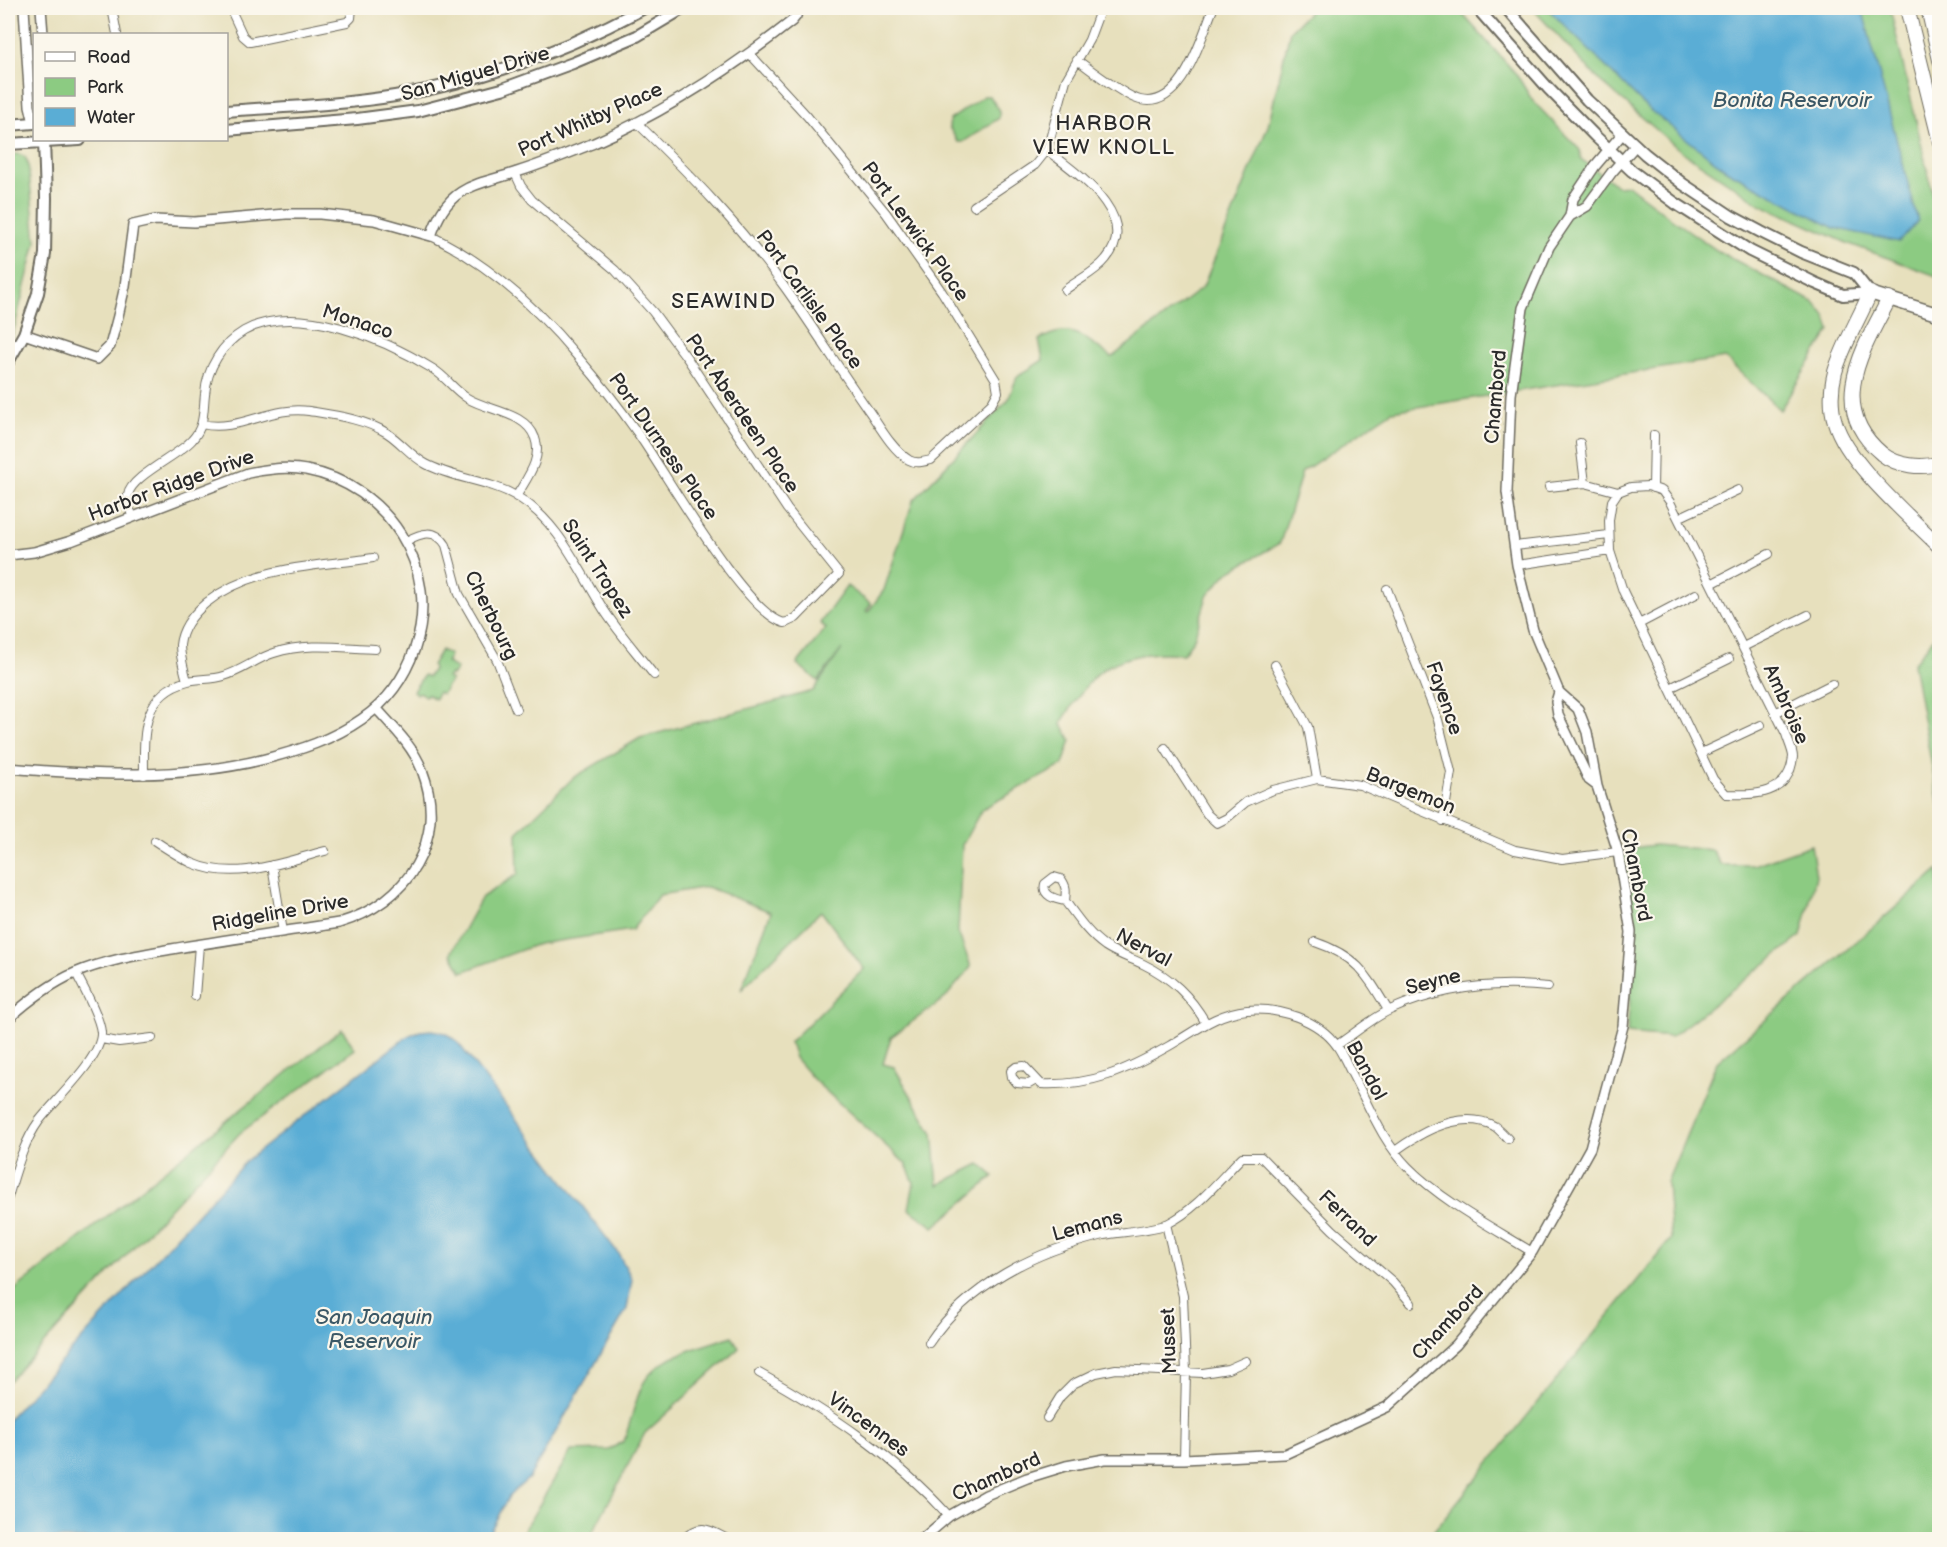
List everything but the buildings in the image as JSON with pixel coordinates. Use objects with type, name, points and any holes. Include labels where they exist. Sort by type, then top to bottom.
[{"type":"highway","points":[[1907,8],[1940,142]]},
{"type":"highway","points":[[1928,8],[1940,60]]},
{"type":"highway","points":[[1870,293],[1835,372],[1831,397],[1834,421],[1842,439],[1858,463],[1940,547]]},
{"type":"highway","points":[[1888,299],[1859,360],[1852,388],[1852,405],[1857,425],[1869,442],[1885,456],[1906,465],[1940,464]]},
{"type":"main road","name":"San Miguel Drive","points":[[228,111],[357,101],[463,82],[544,55],[597,33],[644,8]]},
{"type":"main road","name":"San Miguel Drive","points":[[228,130],[357,119],[418,111],[502,89],[637,36],[684,8]]},
{"type":"main road","points":[[1477,8],[1548,87],[1621,162],[1675,203],[1750,251],[1843,295],[1870,293],[1940,315]]},
{"type":"main road","points":[[1506,8],[1562,73],[1636,145],[1683,183],[1731,216],[1801,252],[1854,273],[1870,293]]},
{"type":"main road","points":[[8,125],[33,123]]},
{"type":"main road","points":[[8,144],[34,141]]},
{"type":"main road","points":[[8,362],[24,334],[38,293],[45,254],[46,198],[43,141]]},
{"type":"street","points":[[24,8],[30,106],[33,119]]},
{"type":"street","points":[[40,8],[43,33]]},
{"type":"street","points":[[112,8],[117,33]]},
{"type":"street","points":[[230,8],[243,36],[250,42],[347,22],[353,13],[352,8]]},
{"type":"street","points":[[974,206],[1035,165],[1047,150],[1066,80],[1095,27],[1101,8]]},
{"type":"street","name":"Port Whitby Place","points":[[431,236],[443,210],[459,193],[593,143],[673,102],[750,54],[792,21],[798,9]]},
{"type":"street","points":[[1077,60],[1133,97],[1156,99],[1174,88],[1187,72],[1213,9]]},
{"type":"street","name":"Port Lerwick Place","points":[[750,54],[807,116],[886,213],[942,292],[996,380],[998,392],[992,403],[957,437]]},
{"type":"street","name":"Port Carlisle Place","points":[[636,122],[709,195],[750,244],[784,287],[858,396],[898,450],[909,460],[921,463],[937,457],[957,437]]},
{"type":"street","name":"Chambord","points":[[1597,786],[1589,780],[1558,715],[1557,697],[1533,630],[1517,565],[1507,492],[1511,395],[1523,308],[1549,247],[1570,216],[1573,199],[1595,166],[1623,133]]},
{"type":"street","name":"Chambord","points":[[1570,216],[1587,206],[1636,145]]},
{"type":"street","points":[[1047,150],[1085,180],[1097,193],[1112,212],[1116,232],[1115,243],[1106,260],[1065,290]]},
{"type":"street","name":"Port Aberdeen Place","points":[[515,173],[521,186],[532,200],[615,270],[653,312],[687,358],[787,509],[839,574]]},
{"type":"street","name":"Port Durness Place","points":[[24,334],[97,359],[110,346],[128,266],[134,225],[155,220],[194,222],[286,214],[320,214],[360,217],[409,229],[431,236],[465,254],[493,273],[530,306],[576,354],[641,437],[716,554],[740,584],[768,613],[780,622],[790,622],[839,574]]},
{"type":"street","name":"Monaco","points":[[202,424],[206,386],[211,369],[224,347],[233,339],[255,326],[267,323],[302,321],[336,326],[389,347],[432,368],[467,398],[526,424],[536,439],[537,456],[516,496]]},
{"type":"street","name":"Saint Tropez","points":[[202,424],[222,427],[287,410],[310,411],[363,422],[387,433],[426,464],[516,496],[547,521],[560,536],[605,611],[654,675]]},
{"type":"street","points":[[133,517],[127,498],[131,486],[187,446],[194,439],[202,424]]},
{"type":"street","points":[[1549,487],[1585,483],[1618,492],[1631,487],[1653,488],[1654,435]]},
{"type":"street","points":[[1580,443],[1585,483]]},
{"type":"street","name":"Harbor Ridge Drive","points":[[8,555],[34,552],[51,547],[248,473],[291,468],[327,475],[353,486],[382,508],[406,541],[415,564],[422,607],[420,628],[414,650],[406,670],[390,694],[376,708],[342,732],[295,752],[203,771],[144,776],[8,768]]},
{"type":"street","name":"Ambroise","points":[[1618,492],[1612,501],[1608,520],[1610,550],[1623,591],[1713,779],[1726,794],[1749,795],[1774,790],[1785,778],[1793,756],[1786,734],[1678,518],[1662,491],[1653,488]]},
{"type":"street","points":[[1678,518],[1738,490]]},
{"type":"street","name":"Cherbourg","points":[[406,541],[419,534],[431,533],[446,545],[459,594],[497,660],[516,709]]},
{"type":"street","points":[[1515,546],[1609,535]]},
{"type":"street","points":[[1517,565],[1610,550]]},
{"type":"street","points":[[1711,584],[1769,554]]},
{"type":"street","points":[[187,681],[181,656],[182,635],[192,616],[214,596],[243,580],[274,571],[373,558]]},
{"type":"street","name":"Fayence","points":[[1387,589],[1438,720],[1451,772],[1443,821]]},
{"type":"street","points":[[1639,624],[1696,594]]},
{"type":"street","points":[[1743,647],[1808,615]]},
{"type":"street","points":[[144,776],[144,733],[148,715],[162,695],[172,687],[187,681],[226,676],[264,656],[291,648],[311,646],[375,649]]},
{"type":"street","points":[[1670,688],[1729,659]]},
{"type":"street","points":[[1275,665],[1308,727],[1317,779]]},
{"type":"street","points":[[1775,713],[1832,684]]},
{"type":"street","name":"Chambord","points":[[921,1539],[949,1516],[996,1491],[1027,1478],[1066,1466],[1105,1459],[1184,1459],[1285,1454],[1387,1407],[1456,1345],[1532,1251],[1590,1148],[1623,1026],[1631,932],[1618,852],[1597,786],[1588,735],[1578,709],[1557,697]]},
{"type":"street","name":"Ridgeline Drive","points":[[8,1019],[45,990],[76,973],[121,958],[339,923],[373,910],[400,888],[420,858],[428,829],[430,818],[427,788],[422,770],[404,740],[376,708]]},
{"type":"street","points":[[1701,753],[1761,725]]},
{"type":"street","points":[[1570,743],[1588,735]]},
{"type":"street","name":"Bargemon","points":[[1165,748],[1207,814],[1217,823],[1227,819],[1246,802],[1273,790],[1317,779],[1360,785],[1515,850],[1562,859],[1618,852]]},
{"type":"street","points":[[155,841],[179,857],[210,869],[242,871],[325,851]]},
{"type":"street","points":[[272,865],[283,932]]},
{"type":"street","name":"Nerval","points":[[1065,901],[1087,930],[1101,943],[1116,953],[1162,974],[1178,986],[1192,1001],[1206,1023]]},
{"type":"street","points":[[1315,942],[1332,948],[1353,960],[1388,1010]]},
{"type":"street","points":[[195,996],[199,945]]},
{"type":"street","points":[[8,1197],[25,1145],[32,1132],[76,1080],[101,1039],[99,1024],[76,973]]},
{"type":"street","name":"Seyne","points":[[1337,1045],[1388,1010],[1451,990],[1520,984],[1548,987]]},
{"type":"street","name":"Bandol","points":[[1036,1080],[1041,1084],[1065,1085],[1088,1082],[1120,1071],[1148,1058],[1222,1015],[1240,1011],[1273,1010],[1291,1015],[1308,1023],[1337,1045],[1376,1124],[1395,1151],[1430,1187],[1532,1251]]},
{"type":"street","points":[[101,1039],[119,1042],[152,1038]]},
{"type":"street","points":[[1395,1151],[1432,1128],[1454,1122],[1476,1122],[1494,1126],[1508,1139]]},
{"type":"street","name":"Lemans","points":[[929,1343],[941,1324],[967,1299],[1028,1260],[1069,1243],[1166,1224],[1195,1204],[1242,1157],[1261,1157]]},
{"type":"street","name":"Ferrand","points":[[1261,1157],[1333,1230],[1393,1282],[1411,1303]]},
{"type":"street","name":"Musset","points":[[1166,1224],[1183,1296],[1186,1372],[1184,1459]]},
{"type":"street","points":[[1047,1418],[1060,1397],[1073,1384],[1096,1373],[1116,1369],[1203,1373],[1228,1369],[1246,1361]]},
{"type":"street","name":"Vincennes","points":[[759,1373],[802,1397],[864,1438],[924,1487],[949,1516]]},
{"type":"street","points":[[683,1539],[692,1530],[705,1528],[729,1539]]},
{"type":"green space","points":[[1313,8],[1457,8],[1517,75],[1532,100],[1580,150],[1581,159],[1617,186],[1628,185],[1718,251],[1815,303],[1826,317],[1830,330],[1780,410],[1725,358],[1392,411],[1302,472],[1280,543],[1227,573],[1207,596],[1194,639],[1183,654],[1153,653],[1124,659],[1105,668],[1092,679],[1061,723],[1071,740],[1063,765],[982,809],[962,845],[958,932],[971,967],[945,998],[891,1037],[883,1064],[894,1067],[933,1133],[938,1185],[980,1164],[994,1176],[934,1227],[909,1209],[914,1183],[906,1164],[815,1081],[795,1058],[790,1042],[864,969],[821,911],[741,990],[771,912],[707,887],[659,895],[632,930],[538,944],[462,972],[451,953],[482,897],[518,874],[517,833],[573,778],[640,738],[813,691],[842,649],[818,681],[797,664],[826,628],[820,623],[847,586],[871,604],[866,611],[868,612],[884,590],[913,501],[1008,400],[1017,377],[1043,360],[1039,340],[1051,334],[1069,332],[1085,338],[1112,357],[1203,287],[1268,126],[1290,31]]},
{"type":"green space","name":"Bonita Reservoir","points":[[1532,8],[1890,8],[1939,221],[1939,277],[1847,243],[1762,205],[1681,151],[1600,81]]},
{"type":"green space","points":[[984,96],[990,96],[999,111],[999,118],[963,142],[958,142],[949,127],[950,120]]},
{"type":"green space","points":[[19,154],[25,157],[28,163],[36,242],[9,349],[8,155]]},
{"type":"green space","points":[[1939,631],[1939,805],[1913,664]]},
{"type":"green space","points":[[441,650],[450,655],[446,662],[457,669],[452,676],[450,674],[447,678],[451,680],[442,694],[438,692],[435,699],[427,694],[425,696],[419,692],[417,694],[413,691],[424,675],[428,677]]},
{"type":"green space","points":[[1655,845],[1712,850],[1721,865],[1754,865],[1811,845],[1816,876],[1801,936],[1671,1037],[1627,1033],[1635,943],[1624,849]]},
{"type":"green space","points":[[1939,870],[1939,1539],[1427,1539],[1671,1239],[1667,1182],[1717,1062]]},
{"type":"green space","points":[[342,1029],[355,1049],[240,1133],[8,1382],[8,1295]]},
{"type":"green space","points":[[732,1336],[739,1348],[645,1433],[589,1539],[519,1539],[571,1451],[609,1450],[624,1441],[641,1388],[657,1368],[680,1354]]},
{"type":"water","name":"Bonita Reservoir","points":[[1547,8],[1862,8],[1918,221],[1899,242],[1834,228],[1726,170],[1646,107]]},
{"type":"water","name":"San Joaquin Reservoir","points":[[432,1030],[445,1033],[456,1040],[618,1253],[632,1279],[627,1309],[529,1478],[509,1496],[486,1539],[8,1539],[8,1419],[247,1160],[408,1036],[420,1031]]},
{"type":"district","name":"HARBOR VIEW KNOLL","points":[[1104,135]]},
{"type":"district","name":"SEAWIND","points":[[724,301]]}]
